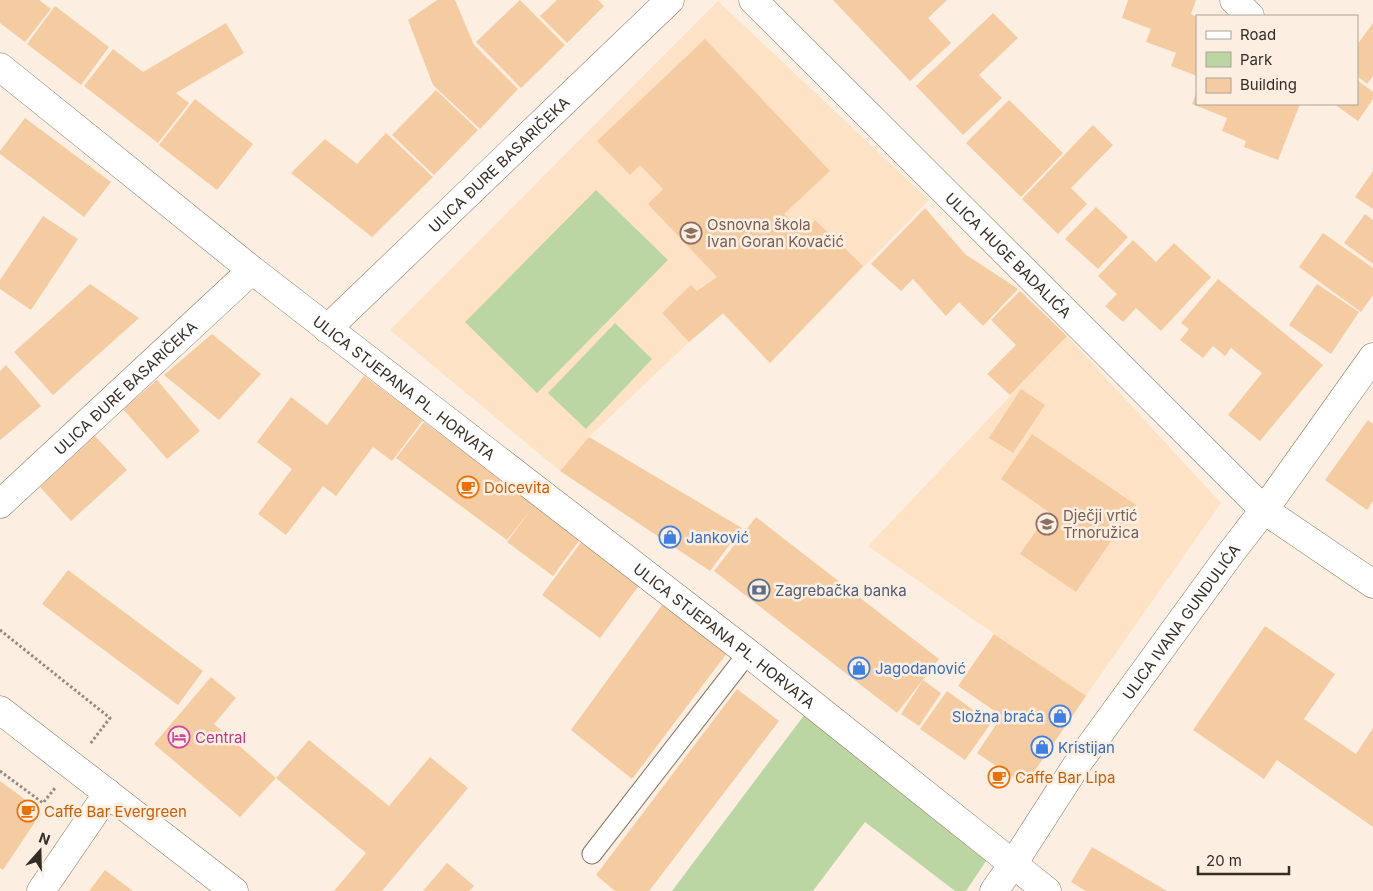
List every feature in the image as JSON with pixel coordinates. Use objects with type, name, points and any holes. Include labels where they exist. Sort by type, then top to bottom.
[{"type":"street","name":"ULICA ĐURE BASARIČEKA","points":[[327,329],[670,0]]},
{"type":"street","name":"ULICA HUGE BADALIĆA","points":[[753,0],[1264,510],[1373,584]]},
{"type":"street","points":[[1234,0],[1249,15]]},
{"type":"street","name":"ULICA STJEPANA PL. HORVATA","points":[[0,67],[252,270],[748,653],[1047,891]]},
{"type":"street","name":"ULICA ĐURE BASARIČEKA","points":[[0,504],[252,270]]},
{"type":"street","name":"ULICA IVANA GUNDULIĆA","points":[[994,891],[1080,760],[1264,510],[1373,357]]},
{"type":"street","points":[[0,710],[234,891]]},
{"type":"street","points":[[40,891],[108,793]]},
{"type":"lane","points":[[592,854],[748,653]]},
{"type":"path","points":[[0,630],[110,718]]},
{"type":"path","points":[[0,771],[43,803]]},
{"type":"shaded area","name":"Osnovna škola Ivan Goran Kovačić","points":[[718,1],[929,200],[770,363],[723,314],[689,342],[589,437],[560,471],[390,330]]},
{"type":"shaded area","name":"Dječji vrtić Trnoružica","points":[[1067,336],[1221,503],[1085,697],[868,546]]},
{"type":"green space","points":[[596,190],[668,260],[537,393],[465,322]]},
{"type":"green space","points":[[615,323],[652,359],[586,429],[548,393]]},
{"type":"green space","points":[[805,714],[988,858],[966,891],[955,891],[865,822],[813,891],[672,891]]},
{"type":"building","points":[[0,0],[39,0],[51,9],[25,42],[0,23]]},
{"type":"building","points":[[437,0],[455,0],[474,45],[518,89],[480,129],[433,85],[408,20]]},
{"type":"building","points":[[520,0],[565,45],[521,88],[476,42]]},
{"type":"building","points":[[557,0],[598,0],[604,6],[567,43],[540,16]]},
{"type":"building","points":[[833,0],[947,0],[928,18],[951,43],[910,81]]},
{"type":"building","points":[[1128,0],[1196,0],[1191,14],[1196,16],[1196,76],[1171,66],[1176,53],[1146,42],[1151,29],[1122,18]]},
{"type":"building","points":[[55,6],[109,47],[81,85],[27,44]]},
{"type":"building","points":[[993,13],[1018,38],[979,75],[1002,98],[963,135],[916,86]]},
{"type":"building","points":[[226,23],[244,53],[176,93],[189,103],[158,143],[84,86],[113,49],[143,72]]},
{"type":"building","points":[[1373,23],[1373,76],[1367,84],[1358,77],[1358,44]]},
{"type":"building","points":[[705,39],[830,171],[784,214],[804,233],[815,220],[863,266],[770,363],[723,313],[689,342],[662,313],[691,285],[697,291],[717,277],[648,204],[663,189],[640,165],[630,175],[597,141]]},
{"type":"building","points":[[1358,81],[1373,92],[1373,99],[1358,121],[1335,105],[1358,105]]},
{"type":"building","points":[[436,90],[478,130],[434,175],[392,135]]},
{"type":"building","points":[[1196,94],[1196,105],[1300,105],[1278,160],[1244,147],[1246,141],[1222,131],[1227,118],[1192,104]]},
{"type":"building","points":[[195,99],[253,144],[217,190],[159,145]]},
{"type":"building","points":[[1009,100],[1063,153],[1021,197],[966,143]]},
{"type":"building","points":[[25,118],[111,182],[84,217],[0,154],[0,151]]},
{"type":"building","points":[[1093,125],[1113,145],[1071,188],[1087,204],[1058,234],[1022,199]]},
{"type":"building","points":[[386,133],[433,177],[372,237],[291,173],[325,139],[357,164]]},
{"type":"building","points":[[1373,171],[1373,209],[1355,197]]},
{"type":"building","points":[[1096,207],[1128,237],[1098,269],[1065,239]]},
{"type":"building","points":[[925,208],[965,254],[1018,289],[983,326],[959,302],[946,316],[913,279],[901,291],[871,264]]},
{"type":"building","points":[[1365,214],[1373,220],[1373,264],[1344,243]]},
{"type":"building","points":[[43,216],[78,239],[31,310],[0,289],[0,280]]},
{"type":"building","points":[[1323,233],[1373,268],[1373,295],[1361,312],[1299,267]]},
{"type":"building","points":[[1133,240],[1156,262],[1174,243],[1211,277],[1161,331],[1136,308],[1123,322],[1105,306],[1117,294],[1098,276]]},
{"type":"building","points":[[1218,279],[1323,365],[1260,441],[1228,415],[1262,373],[1231,348],[1225,356],[1213,346],[1203,358],[1180,340],[1189,329],[1181,323]]},
{"type":"building","points":[[90,284],[139,318],[53,395],[14,352]]},
{"type":"building","points":[[1317,284],[1359,312],[1331,354],[1289,325]]},
{"type":"building","points":[[1020,291],[1067,336],[1010,395],[987,374],[1016,345],[991,320]]},
{"type":"building","points":[[212,334],[261,374],[219,420],[164,375]]},
{"type":"building","points":[[6,365],[41,406],[0,440],[0,371]]},
{"type":"building","points":[[364,376],[423,420],[392,461],[373,447],[336,496],[323,486],[286,535],[258,514],[292,469],[257,442],[291,397],[327,425]]},
{"type":"building","points":[[157,380],[200,431],[167,459],[123,409]]},
{"type":"building","points":[[1021,389],[1045,405],[1013,453],[989,438]]},
{"type":"building","points":[[1368,420],[1373,424],[1373,501],[1367,510],[1325,480]]},
{"type":"building","points":[[424,422],[581,538],[553,576],[507,542],[532,508],[507,540],[396,458]]},
{"type":"building","points":[[1032,434],[1136,505],[1076,592],[1020,554],[1049,512],[1001,479]]},
{"type":"building","points":[[95,436],[127,470],[71,521],[40,487]]},
{"type":"building","points":[[589,437],[742,528],[710,571],[560,471]]},
{"type":"building","points":[[756,517],[939,659],[897,713],[714,571]]},
{"type":"building","points":[[582,541],[640,584],[600,638],[542,595]]},
{"type":"building","points":[[68,570],[203,671],[178,705],[42,604]]},
{"type":"building","points":[[662,605],[727,653],[632,779],[571,730]]},
{"type":"building","points":[[1265,626],[1335,674],[1304,719],[1356,754],[1373,728],[1373,827],[1277,760],[1264,779],[1193,730]]},
{"type":"building","points":[[994,634],[1086,696],[1025,785],[977,753],[1002,716],[958,686]]},
{"type":"building","points":[[211,677],[236,698],[214,724],[276,778],[240,817],[154,744]]},
{"type":"building","points":[[923,680],[941,693],[919,726],[901,714]]},
{"type":"building","points":[[737,689],[779,721],[649,891],[615,891],[596,875]]},
{"type":"building","points":[[947,691],[991,723],[965,760],[920,729]]},
{"type":"building","points":[[309,740],[389,806],[430,757],[468,788],[382,891],[334,891],[366,853],[276,778]]},
{"type":"building","points":[[0,781],[30,803],[35,822],[3,870],[0,868]]},
{"type":"building","points":[[1092,847],[1167,891],[1086,891],[1071,882]]},
{"type":"building","points":[[447,863],[474,886],[469,891],[423,891]]},
{"type":"building","points":[[105,870],[133,891],[89,891]]},
{"type":"place","name":"Osnovna škola Ivan Goran Kovačić","points":[[691,233]]},
{"type":"place","name":"Dolcevita","points":[[468,487]]},
{"type":"place","name":"Dječji vrtić Trnoružica","points":[[1047,524]]},
{"type":"place","name":"Janković","points":[[670,537]]},
{"type":"place","name":"Zagrebačka banka","points":[[759,590]]},
{"type":"place","name":"Jagodanović","points":[[859,668]]},
{"type":"place","name":"Složna braća","points":[[1060,716]]},
{"type":"place","name":"Central","points":[[179,737]]},
{"type":"place","name":"Kristijan","points":[[1042,747]]},
{"type":"place","name":"Caffe Bar Lipa","points":[[999,777]]},
{"type":"place","name":"Caffe Bar Evergreen","points":[[28,811]]}]
